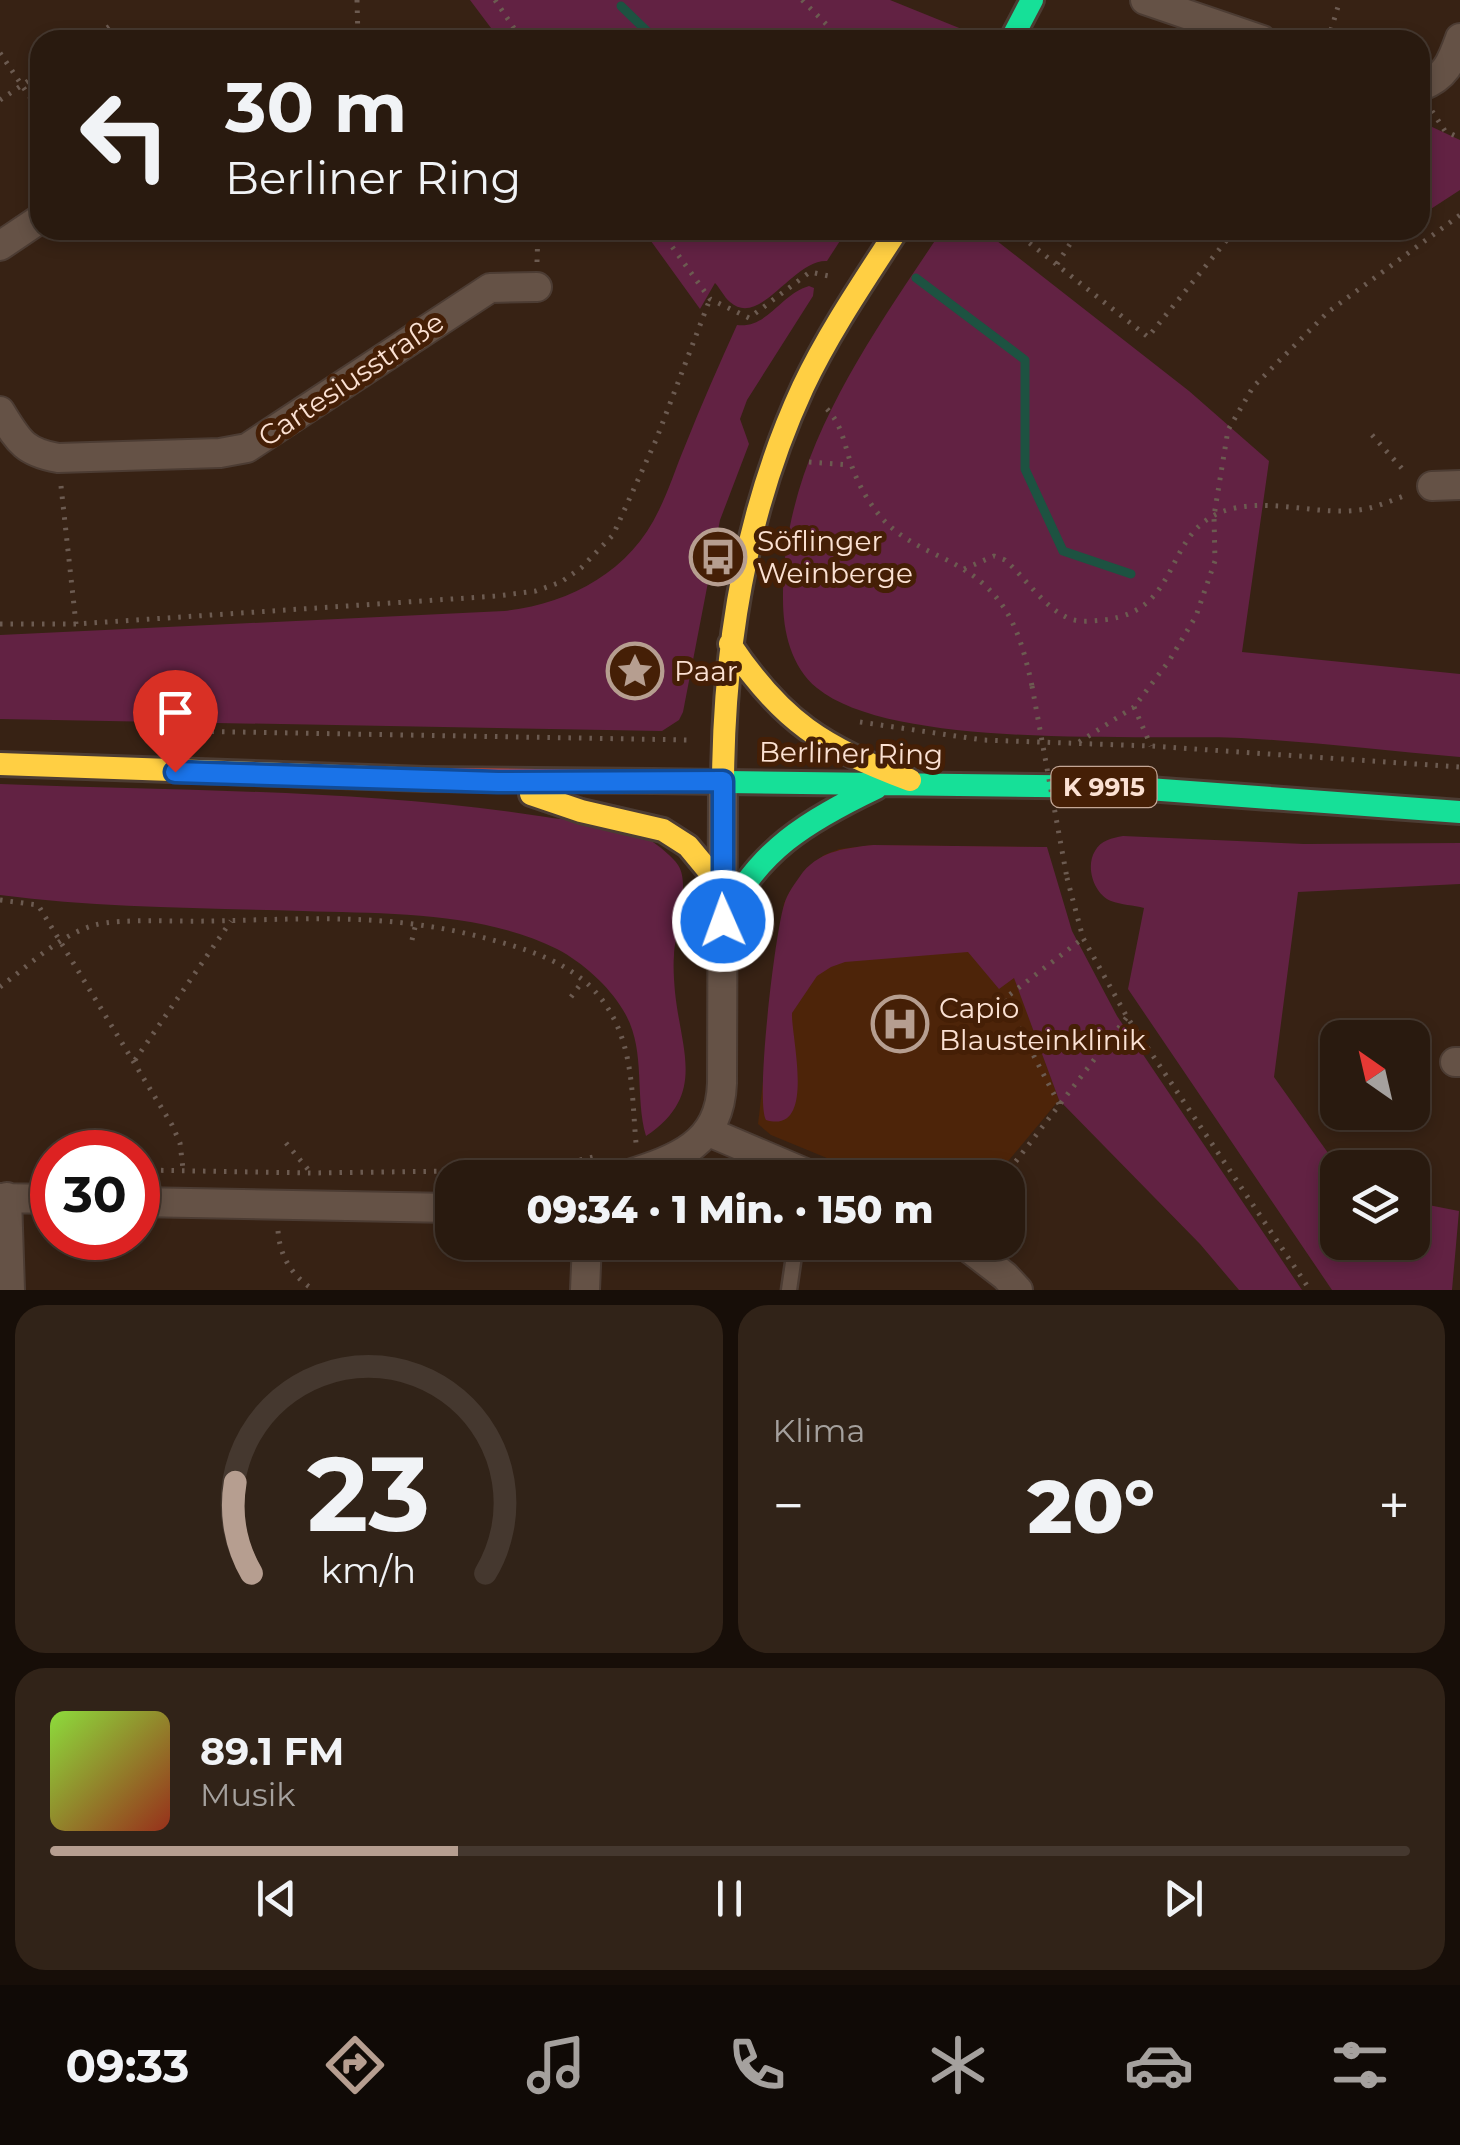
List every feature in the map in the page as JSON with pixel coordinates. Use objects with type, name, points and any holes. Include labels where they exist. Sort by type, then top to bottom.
[{"type":"main road","points":[[1016,30],[1032,0]]},
{"type":"main road","points":[[723,781],[730,644],[758,505],[804,385],[891,240]]},
{"type":"main road","points":[[730,644],[756,685],[796,725],[865,764],[924,784]]},
{"type":"main road","name":"Berliner Ring","points":[[0,764],[498,782],[723,781],[1121,788],[1460,812]]},
{"type":"main road","points":[[498,782],[581,811],[664,830],[688,846],[721,886]]},
{"type":"main road","points":[[723,921],[737,887],[766,856],[825,812],[885,784]]},
{"type":"street","points":[[1145,0],[1233,30]]},
{"type":"street","points":[[1430,85],[1450,66],[1460,38]]},
{"type":"street","points":[[0,246],[30,226]]},
{"type":"street","name":"Cartesiusstraße","points":[[0,412],[34,454],[58,458],[220,453],[246,448],[490,288],[537,287]]},
{"type":"street","points":[[647,1160],[690,1148],[709,1132],[722,1100],[723,781]]},
{"type":"street","points":[[709,1132],[775,1160]]},
{"type":"street","points":[[10,1290],[4,1197],[30,1198]]},
{"type":"street","points":[[160,1203],[435,1208]]},
{"type":"street","points":[[585,1290],[586,1260]]},
{"type":"street","points":[[984,1260],[1018,1290]]},
{"type":"lane","points":[[790,1290],[794,1260]]},
{"type":"path","points":[[357,0],[358,30]]},
{"type":"path","points":[[495,0],[515,30]]},
{"type":"path","points":[[802,0],[832,30]]},
{"type":"path","points":[[1331,30],[1340,0]]},
{"type":"path","points":[[105,30],[114,24]]},
{"type":"path","points":[[0,52],[30,97]]},
{"type":"path","points":[[0,100],[30,80]]},
{"type":"path","points":[[1430,107],[1445,131],[1460,138]]},
{"type":"path","points":[[1430,238],[1460,216]]},
{"type":"path","points":[[667,240],[710,299],[749,318],[810,272],[829,276]]},
{"type":"path","points":[[1026,240],[1148,337],[1228,240]]},
{"type":"path","points":[[1057,264],[1073,240]]},
{"type":"path","points":[[1077,743],[1134,707],[1169,662],[1196,616],[1214,561],[1214,516],[1228,430],[1253,388],[1328,312],[1427,240]]},
{"type":"path","points":[[0,624],[76,624],[497,596],[536,591],[562,582],[613,535],[656,440],[710,299]]},
{"type":"path","points":[[804,385],[839,422],[851,464],[883,520],[904,538],[964,569],[1004,605],[1016,624],[1032,686],[1066,878],[1082,938],[1127,1017],[1310,1290]]},
{"type":"path","points":[[1372,435],[1438,487]]},
{"type":"path","points":[[58,458],[76,624]]},
{"type":"path","points":[[802,462],[851,464]]},
{"type":"path","points":[[964,569],[994,556],[1005,560],[1068,619],[1086,622],[1121,618],[1158,594],[1185,540],[1198,524],[1214,516],[1236,508],[1364,509],[1438,487]]},
{"type":"path","points":[[1134,707],[1151,746]]},
{"type":"path","points":[[0,900],[38,905],[172,1126],[180,1143],[183,1169]]},
{"type":"path","points":[[0,987],[62,942],[98,924],[329,917],[416,923],[461,931],[538,953],[582,981],[608,1009],[624,1034],[632,1072],[620,1160]]},
{"type":"path","points":[[135,1060],[231,921]]},
{"type":"path","points":[[412,940],[416,923]]},
{"type":"path","points":[[1059,1104],[1004,999],[1082,938]]},
{"type":"path","points":[[572,997],[582,981]]},
{"type":"path","points":[[1017,1160],[1127,1017]]},
{"type":"path","points":[[286,1143],[311,1174]]},
{"type":"path","points":[[160,1170],[311,1174],[435,1172]]},
{"type":"path","points":[[276,1207],[280,1248],[290,1268],[314,1290]]},
{"type":"shaded area","points":[[470,0],[890,0],[964,30],[492,30]]},
{"type":"shaded area","points":[[1430,126],[1460,140],[1460,190],[1430,210]]},
{"type":"shaded area","points":[[650,240],[841,240],[827,261],[802,270],[753,307],[741,308],[730,302],[715,283],[700,309]]},
{"type":"shaded area","points":[[935,240],[996,240],[1189,391],[1269,461],[1242,652],[1460,674],[1460,757],[1241,738],[1083,737],[958,730],[853,708],[817,688],[801,670],[787,636],[783,612],[786,548],[813,450],[834,404]]},
{"type":"shaded area","points":[[809,286],[814,288],[813,296],[747,400],[740,419],[749,444],[720,520],[683,712],[679,720],[662,731],[0,719],[0,635],[504,611],[552,601],[595,581],[632,551],[647,532],[737,325],[757,322]]},
{"type":"shaded area","points":[[0,784],[410,801],[599,824],[639,834],[669,855],[682,873],[674,969],[686,1071],[677,1104],[646,1136],[638,1056],[623,1010],[585,968],[557,949],[496,927],[433,917],[114,905],[0,895]]},
{"type":"shaded area","points":[[1123,836],[1304,844],[1460,843],[1460,884],[1298,892],[1274,1077],[1326,1150],[1320,1150],[1320,1260],[1430,1260],[1430,1205],[1459,1211],[1452,1290],[1332,1290],[1128,989],[1144,908],[1115,902],[1096,886],[1091,872],[1092,857],[1100,844]]},
{"type":"shaded area","name":"Capio Blausteinklinik","points":[[873,845],[1047,847],[1014,977],[1059,1100],[1009,1160],[832,1160],[771,1135],[758,1124],[784,903],[807,868],[839,849]]},
{"type":"shaded area","points":[[873,845],[1047,847],[1072,931],[1117,1016],[1302,1290],[1239,1290],[1200,1244],[1059,1100],[1014,978],[999,989],[968,952],[845,962],[817,976],[792,1013],[796,1099],[791,1113],[782,1121],[766,1120],[763,1082],[768,1016],[785,901],[803,872],[818,859],[844,849]]},
{"type":"waterway","points":[[621,6],[646,30]]},
{"type":"waterway","points":[[916,278],[1025,360],[1025,469],[1063,551],[1131,574]]},
{"type":"traffic: fast","points":[[1016,30],[1032,0]]},
{"type":"traffic: fast","points":[[653,781],[1121,787],[1460,812]]},
{"type":"traffic: fast","points":[[723,921],[752,875],[787,840],[876,788]]},
{"type":"traffic: slow","points":[[723,781],[733,630],[752,531],[766,482],[813,367],[891,240]]},
{"type":"traffic: slow","points":[[730,644],[768,694],[807,729],[852,756],[910,780]]},
{"type":"traffic: slow","points":[[0,764],[426,779]]},
{"type":"traffic: slow","points":[[531,794],[581,811],[663,830],[688,846],[721,886]]},
{"type":"traffic: jam","points":[[426,779],[653,781]]},
{"type":"place","name":"Söflinger Weinberge","points":[[718,557]]},
{"type":"place","name":"Paar","points":[[635,671]]},
{"type":"place","name":"Capio Blausteinklinik","points":[[900,1024]]},
{"type":"route","points":[[175,772],[498,782],[723,781],[723,921]]}]
